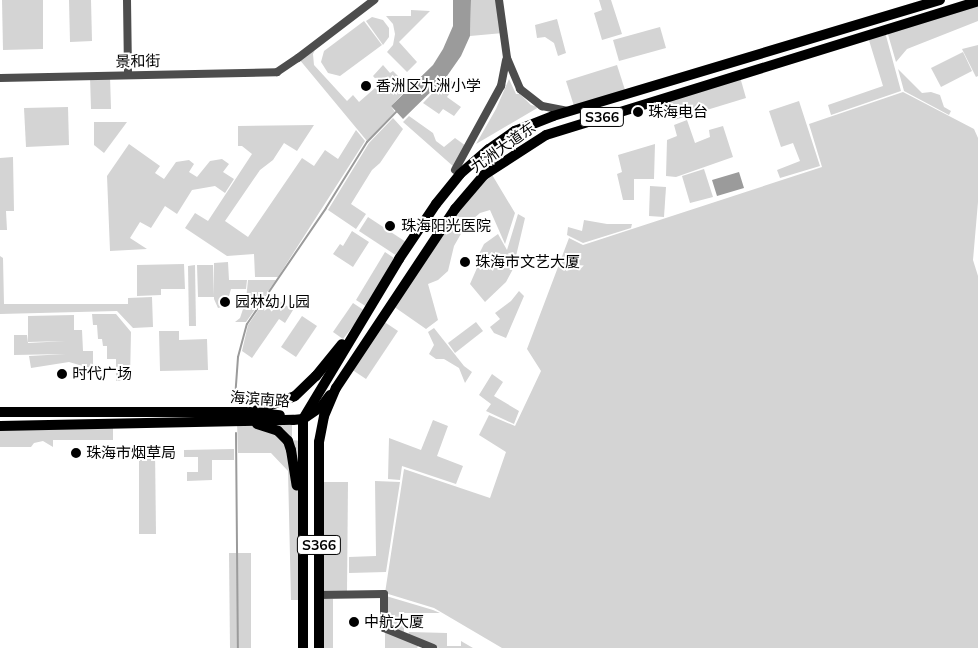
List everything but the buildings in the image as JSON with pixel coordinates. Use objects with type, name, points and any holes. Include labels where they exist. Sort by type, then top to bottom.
[{"type":"main road","name":"九洲大道东","points":[[303,419],[368,311],[431,212],[460,174],[489,149],[515,131],[567,111],[940,0]]},
{"type":"main road","name":"九洲大道东","points":[[319,648],[320,427],[336,388],[455,208],[484,175],[546,135],[971,2]]},
{"type":"main road","points":[[246,416],[295,396],[316,376],[368,311]]},
{"type":"main road","points":[[319,442],[303,419],[320,407],[336,388]]},
{"type":"main road","name":"海滨南路","points":[[0,412],[246,416],[303,419]]},
{"type":"main road","points":[[246,416],[278,432],[288,441],[296,471],[303,530]]},
{"type":"main road","name":"海滨南路","points":[[0,426],[246,416]]},
{"type":"main road","name":"S366","points":[[303,419],[303,648]]},
{"type":"street","points":[[128,0],[128,75]]},
{"type":"street","name":"景和街","points":[[0,78],[277,72],[374,0]]},
{"type":"street","points":[[499,0],[507,58],[514,80],[527,96],[542,106],[567,111]]},
{"type":"street","points":[[455,170],[501,86],[507,58]]},
{"type":"street","points":[[319,595],[384,594],[384,628],[433,648]]},
{"type":"shaded area","points":[[2,0],[43,0],[43,49],[3,50]]},
{"type":"shaded area","points":[[69,0],[91,0],[92,41],[70,42]]},
{"type":"shaded area","points":[[453,0],[471,0],[470,36],[461,56],[447,76],[403,119],[391,106],[433,65],[443,49],[453,26]]},
{"type":"shaded area","points":[[471,0],[499,0],[503,33],[470,36]]},
{"type":"shaded area","points":[[599,0],[611,0],[622,34],[602,40],[594,13],[602,10]]},
{"type":"shaded area","points":[[978,3],[978,21],[907,49],[896,62],[887,31]]},
{"type":"shaded area","points":[[411,10],[430,11],[399,42],[417,62],[407,72],[387,52],[393,45],[395,34],[393,24],[386,16],[411,16]]},
{"type":"shaded area","points":[[372,17],[383,20],[389,28],[389,37],[383,45],[366,21]]},
{"type":"shaded area","points":[[557,19],[566,53],[558,56],[554,43],[545,37],[537,38],[535,25]]},
{"type":"shaded area","points":[[364,21],[382,45],[340,76],[328,73],[321,62],[324,51]]},
{"type":"shaded area","points":[[660,27],[666,48],[619,61],[613,40]]},
{"type":"shaded area","points":[[885,32],[901,91],[831,115],[828,105],[883,86],[868,37]]},
{"type":"shaded area","points":[[978,45],[978,76],[976,77],[962,49]]},
{"type":"shaded area","points":[[315,50],[313,54],[314,65],[347,101],[353,95],[359,102],[375,88],[378,90],[382,86],[373,76],[383,65],[390,73],[393,71],[409,87],[391,106],[395,112],[367,141],[299,59]]},
{"type":"shaded area","points":[[963,52],[972,71],[941,87],[931,68]]},
{"type":"shaded area","points":[[617,65],[625,90],[574,106],[566,81]]},
{"type":"shaded area","points":[[898,69],[922,93],[931,92],[940,95],[944,107],[951,111],[949,115],[904,91]]},
{"type":"shaded area","points":[[110,76],[111,109],[91,109],[90,77]]},
{"type":"shaded area","points":[[740,77],[746,98],[674,120],[668,100]]},
{"type":"shaded area","points":[[447,78],[456,84],[447,97],[461,107],[454,116],[443,109],[439,114],[423,103]]},
{"type":"shaded area","points":[[509,79],[516,94],[520,94],[531,105],[539,107],[476,144],[496,109]]},
{"type":"shaded area","points":[[903,92],[974,129],[978,138],[978,202],[973,260],[978,276],[978,648],[502,648],[434,608],[385,593],[404,469],[490,498],[506,452],[479,435],[489,415],[515,426],[541,371],[527,349],[569,238],[583,245],[822,167],[809,124]]},
{"type":"shaded area","points":[[799,101],[820,166],[780,178],[777,170],[800,161],[793,143],[781,147],[769,111]]},
{"type":"shaded area","points":[[68,107],[69,145],[26,147],[24,108]]},
{"type":"shaded area","points":[[409,116],[433,133],[436,141],[444,147],[455,138],[466,146],[454,167],[403,122]]},
{"type":"shaded area","points":[[393,118],[403,129],[380,163],[372,170],[351,204],[366,214],[356,229],[328,210],[369,143]]},
{"type":"shaded area","points":[[687,120],[695,143],[710,137],[709,130],[723,126],[733,157],[676,177],[666,176],[667,140],[677,136],[674,125]]},
{"type":"shaded area","points":[[94,122],[127,122],[104,153],[94,145]]},
{"type":"shaded area","points":[[314,125],[297,151],[284,143],[273,160],[260,170],[225,221],[248,237],[302,158],[314,166],[325,150],[338,159],[356,130],[365,141],[278,277],[255,277],[254,254],[227,256],[185,228],[195,213],[208,221],[252,154],[242,146],[238,146],[238,126]]},
{"type":"shaded area","points":[[129,144],[160,166],[155,173],[164,179],[176,162],[189,160],[194,164],[189,172],[197,177],[210,161],[222,159],[229,164],[223,172],[234,179],[225,193],[215,186],[192,190],[177,214],[165,206],[151,228],[140,222],[130,238],[147,249],[110,251],[107,176]]},
{"type":"shaded area","points":[[655,144],[654,179],[634,179],[634,200],[623,200],[617,174],[622,172],[618,155]]},
{"type":"shaded area","points":[[13,157],[14,211],[6,211],[7,230],[0,230],[0,158]]},
{"type":"shaded area","points":[[704,169],[713,197],[690,203],[682,176]]},
{"type":"shaded area","points":[[739,172],[744,188],[717,196],[712,180]]},
{"type":"shaded area","points":[[491,173],[515,213],[505,244],[490,210],[480,213],[466,225],[454,246],[448,271],[438,280],[428,284],[438,320],[426,329],[393,306],[456,210]]},
{"type":"shaded area","points":[[650,186],[666,187],[664,217],[649,216]]},
{"type":"shaded area","points":[[518,214],[525,218],[513,269],[506,282],[485,302],[470,284],[477,268],[480,252],[484,244],[498,234],[507,250]]},
{"type":"shaded area","points":[[368,217],[406,242],[397,256],[359,231]]},
{"type":"shaded area","points":[[584,220],[607,224],[632,224],[631,228],[583,243],[567,235],[568,227],[582,231]]},
{"type":"shaded area","points":[[352,231],[369,242],[353,267],[333,254],[340,244],[343,246]]},
{"type":"shaded area","points":[[385,252],[397,260],[367,307],[356,300]]},
{"type":"shaded area","points":[[0,256],[3,258],[4,304],[128,304],[128,298],[152,297],[153,327],[133,328],[117,311],[0,314]]},
{"type":"shaded area","points":[[228,262],[229,280],[247,280],[246,289],[231,289],[226,306],[218,308],[214,299],[214,263]]},
{"type":"shaded area","points":[[184,264],[185,289],[161,289],[161,295],[137,296],[137,265]]},
{"type":"shaded area","points":[[195,265],[196,326],[189,326],[188,266]]},
{"type":"shaded area","points":[[197,265],[213,265],[214,297],[198,297]]},
{"type":"shaded area","points":[[248,280],[276,280],[246,322],[235,322],[240,318],[246,300]]},
{"type":"shaded area","points":[[519,291],[524,296],[506,338],[494,333],[490,327],[500,319],[495,313],[511,301]]},
{"type":"shaded area","points":[[269,294],[293,310],[285,323],[279,319],[252,358],[242,351],[248,325]]},
{"type":"shaded area","points":[[353,303],[365,311],[343,339],[333,332]]},
{"type":"shaded area","points":[[92,314],[116,314],[131,332],[130,380],[116,381],[116,359],[107,359],[107,346],[103,346],[102,339],[98,339],[97,325],[93,325]]},
{"type":"shaded area","points":[[74,315],[74,330],[82,330],[83,351],[93,351],[93,369],[69,362],[31,368],[29,356],[66,354],[14,355],[14,335],[27,335],[28,343],[66,341],[28,342],[28,316]]},
{"type":"shaded area","points":[[302,316],[317,326],[296,357],[281,347]]},
{"type":"shaded area","points":[[383,321],[398,331],[366,379],[351,369]]},
{"type":"shaded area","points":[[476,322],[483,331],[455,353],[448,343]]},
{"type":"shaded area","points":[[434,328],[464,366],[472,372],[465,383],[459,368],[444,359],[436,359],[429,354],[434,345],[428,332]]},
{"type":"shaded area","points":[[159,331],[179,331],[179,340],[207,339],[208,370],[160,371]]},
{"type":"shaded area","points":[[492,374],[503,382],[494,396],[519,411],[514,424],[486,411],[491,404],[479,395]]},
{"type":"shaded area","points":[[433,420],[448,426],[437,456],[463,466],[456,484],[402,466],[400,480],[388,479],[389,438],[421,450]]},
{"type":"shaded area","points":[[292,421],[292,440],[302,441],[302,600],[291,600],[288,471],[271,453],[238,453],[237,422]]},
{"type":"shaded area","points":[[113,425],[113,440],[53,440],[53,447],[43,441],[34,443],[31,447],[0,447],[0,427]]},
{"type":"shaded area","points":[[139,449],[155,449],[156,534],[139,534]]},
{"type":"shaded area","points":[[234,449],[234,460],[212,460],[212,480],[187,481],[187,472],[198,472],[198,457],[184,457],[184,450]]},
{"type":"shaded area","points":[[375,481],[400,482],[386,572],[349,573],[349,557],[376,556]]},
{"type":"shaded area","points":[[321,482],[348,482],[347,592],[321,592]]},
{"type":"shaded area","points":[[229,553],[251,553],[251,648],[230,648]]},
{"type":"shaded area","points":[[386,596],[440,613],[404,613],[404,634],[387,626]]},
{"type":"shaded area","points":[[321,599],[333,599],[333,648],[321,648]]},
{"type":"shaded area","points":[[385,631],[419,645],[417,648],[385,648]]},
{"type":"shaded area","points":[[409,632],[447,633],[447,646],[461,646],[461,641],[473,648],[439,648],[408,635]]},
{"type":"waterway","points":[[235,399],[238,357],[247,324],[326,208],[367,142],[397,111]]},
{"type":"waterway","points":[[236,433],[238,648]]},
{"type":"place","name":"香洲区九洲小学","points":[[366,86]]},
{"type":"place","name":"珠海电台","points":[[638,112]]},
{"type":"place","name":"珠海阳光医院","points":[[390,226]]},
{"type":"place","name":"珠海市文艺大厦","points":[[465,262]]},
{"type":"place","name":"园林幼儿园","points":[[225,302]]},
{"type":"place","name":"时代广场","points":[[62,374]]},
{"type":"place","name":"珠海市烟草局","points":[[76,453]]},
{"type":"place","name":"中航大厦","points":[[354,622]]}]
